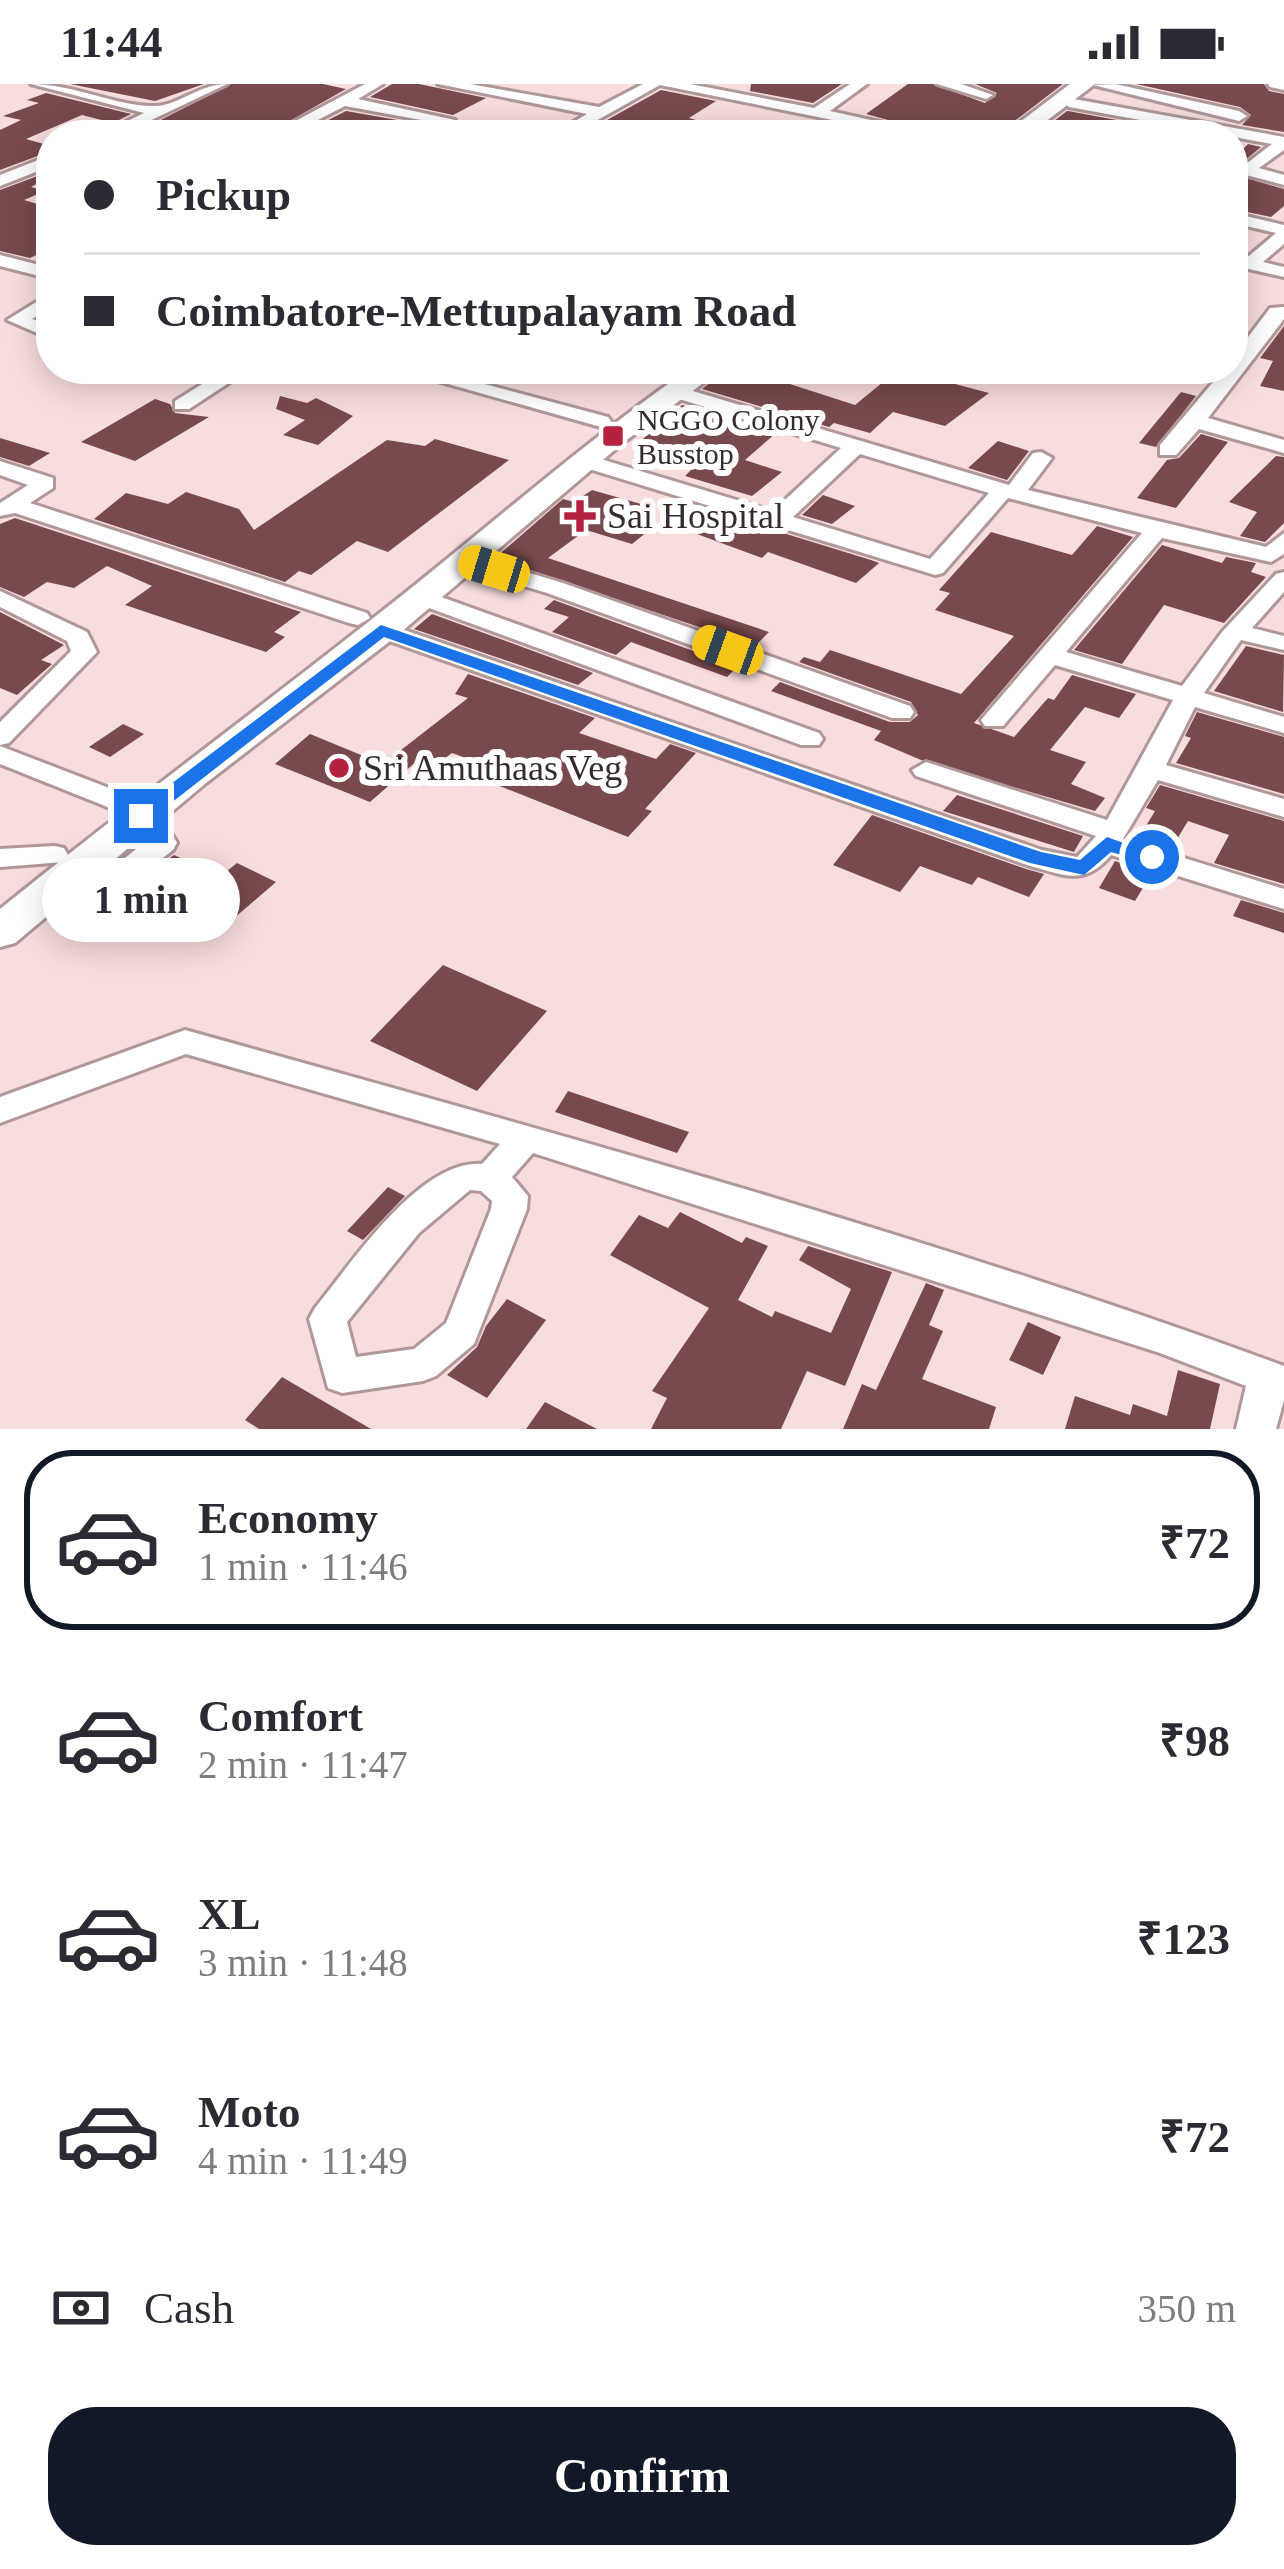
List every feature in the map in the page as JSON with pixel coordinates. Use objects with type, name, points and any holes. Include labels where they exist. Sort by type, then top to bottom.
[{"type":"highway","points":[[1038,120],[1101,84]]},
{"type":"highway","points":[[1050,120],[1079,94]]},
{"type":"highway","points":[[0,932],[65,863],[130,809],[670,384]]},
{"type":"highway","points":[[370,624],[419,596],[463,560],[584,460],[613,425]]},
{"type":"highway","points":[[0,898],[65,863]]},
{"type":"street","points":[[38,84],[160,112]]},
{"type":"street","points":[[142,120],[220,84]]},
{"type":"street","points":[[306,120],[376,84]]},
{"type":"street","points":[[445,84],[601,112]]},
{"type":"street","points":[[587,120],[654,84]]},
{"type":"street","points":[[667,84],[853,120]]},
{"type":"street","points":[[736,97],[756,84]]},
{"type":"street","points":[[816,113],[860,84]]},
{"type":"street","points":[[944,84],[986,95]]},
{"type":"street","points":[[1101,84],[1284,127]]},
{"type":"street","points":[[1275,84],[1284,86]]},
{"type":"street","points":[[1079,94],[1190,120]]},
{"type":"street","points":[[343,101],[447,120]]},
{"type":"street","points":[[1248,134],[1284,142]]},
{"type":"street","points":[[1248,162],[1284,142]]},
{"type":"street","points":[[0,155],[36,162]]},
{"type":"street","points":[[0,181],[36,167]]},
{"type":"street","points":[[1248,169],[1284,180]]},
{"type":"street","points":[[1248,222],[1284,233]]},
{"type":"street","points":[[1284,233],[1250,264],[1284,272]]},
{"type":"street","points":[[0,260],[36,270]]},
{"type":"street","points":[[25,267],[36,261]]},
{"type":"street","points":[[36,308],[17,320],[36,327]]},
{"type":"street","points":[[1248,350],[1276,312],[1284,313]]},
{"type":"street","points":[[182,405],[216,384]]},
{"type":"street","points":[[461,384],[613,425]]},
{"type":"street","points":[[687,384],[856,446],[1155,532],[1271,555],[1284,540]]},
{"type":"street","points":[[1168,450],[1222,384]]},
{"type":"street","points":[[1195,421],[1284,446]]},
{"type":"street","points":[[777,520],[856,446]]},
{"type":"street","points":[[584,460],[935,568],[1041,458]]},
{"type":"street","points":[[0,468],[45,483],[7,509]]},
{"type":"street","points":[[7,509],[370,624],[1037,858],[1084,868],[1111,838],[1153,770],[1187,698],[1284,579]]},
{"type":"street","points":[[994,720],[1155,532]]},
{"type":"street","points":[[463,560],[555,588],[901,712]]},
{"type":"street","points":[[419,596],[810,739]]},
{"type":"street","points":[[0,598],[78,637],[84,652],[0,737]]},
{"type":"street","points":[[1239,632],[1284,643]]},
{"type":"street","points":[[1050,655],[1284,725]]},
{"type":"street","points":[[0,754],[130,809],[163,842],[126,872],[0,858]]},
{"type":"street","points":[[926,770],[1284,899]]},
{"type":"street","points":[[1153,770],[1284,808]]},
{"type":"street","points":[[0,1110],[185,1042],[526,1138],[1144,1331],[1276,1381],[1256,1429]]},
{"type":"street","points":[[490,1178],[526,1138]]},
{"type":"street","points":[[463,1177],[490,1178],[510,1196],[509,1209],[461,1333],[423,1364],[342,1376],[328,1319],[406,1223],[463,1177]]},
{"type":"building","points":[[70,84],[204,84],[155,101]]},
{"type":"building","points":[[231,84],[323,84],[346,89],[291,120],[161,120]]},
{"type":"building","points":[[392,84],[419,84],[486,98],[453,115],[370,97]]},
{"type":"building","points":[[751,84],[842,84],[813,103],[750,91]]},
{"type":"building","points":[[908,84],[933,84],[985,103],[997,93],[975,84],[1063,84],[1016,120],[888,120],[866,114]]},
{"type":"building","points":[[1136,84],[1264,84],[1269,91],[1284,94],[1284,132],[1248,126],[1251,115],[1240,107]]},
{"type":"building","points":[[661,90],[716,101],[689,118],[696,120],[607,120]]},
{"type":"building","points":[[46,93],[131,114],[119,120],[82,115],[70,120],[36,120],[36,135],[26,139],[36,142],[36,157],[0,170],[0,130],[21,120],[3,116],[39,103],[27,100]]},
{"type":"building","points":[[346,111],[397,120],[328,120]]},
{"type":"building","points":[[1067,111],[1116,120],[1055,120]]},
{"type":"building","points":[[36,177],[31,187],[36,195],[24,200],[36,204],[36,255],[0,251],[0,190]]},
{"type":"building","points":[[1248,179],[1284,189],[1284,206],[1271,217],[1248,212]]},
{"type":"building","points":[[1284,326],[1284,391],[1260,386],[1273,361],[1260,358]]},
{"type":"building","points":[[708,384],[790,384],[855,405],[881,384],[955,384],[989,393],[945,426],[893,412],[870,433],[834,423],[829,427],[702,389]]},
{"type":"building","points":[[1181,392],[1196,396],[1156,447],[1139,443]]},
{"type":"building","points":[[280,396],[307,403],[316,398],[353,416],[318,445],[283,435],[305,420],[276,409]]},
{"type":"building","points":[[155,399],[170,404],[175,413],[209,417],[135,461],[81,442]]},
{"type":"building","points":[[682,405],[776,433],[745,460],[782,472],[752,496],[685,476],[691,470],[646,457],[654,451],[636,445]]},
{"type":"building","points":[[1201,434],[1228,442],[1176,508],[1137,498],[1167,460],[1179,458]]},
{"type":"building","points":[[0,438],[50,453],[29,466],[0,457]]},
{"type":"building","points":[[435,439],[509,460],[388,552],[357,541],[311,575],[299,571],[285,582],[94,519],[126,493],[168,504],[186,492],[239,509],[254,530],[387,440],[425,446]]},
{"type":"building","points":[[998,441],[1029,451],[1007,480],[968,468]]},
{"type":"building","points":[[1276,456],[1284,457],[1284,523],[1265,542],[1240,536],[1257,512],[1229,502]]},
{"type":"building","points":[[592,490],[648,506],[633,520],[653,527],[632,544],[586,530],[548,558],[769,632],[755,646],[495,558],[563,499],[574,502]]},
{"type":"building","points":[[823,495],[855,506],[832,524],[802,515]]},
{"type":"building","points":[[711,511],[879,563],[856,583],[768,552],[762,558],[686,530]]},
{"type":"building","points":[[15,518],[301,612],[274,632],[285,637],[266,652],[125,605],[152,586],[107,566],[74,588],[47,582],[24,597],[0,587],[0,524]]},
{"type":"building","points":[[1097,526],[1133,537],[974,723],[1014,737],[1048,698],[1054,700],[1072,675],[1136,694],[1119,718],[1085,707],[1050,750],[1086,762],[1071,784],[1105,798],[1095,811],[921,760],[874,740],[881,731],[771,691],[780,682],[890,722],[910,722],[918,715],[911,702],[799,662],[804,657],[820,662],[830,650],[961,694],[1014,636],[935,610],[950,593],[939,590],[991,532],[1072,555]]},
{"type":"building","points":[[1162,545],[1222,563],[1226,557],[1256,563],[1251,572],[1266,577],[1224,623],[1164,605],[1122,664],[1074,650]]},
{"type":"building","points":[[554,600],[737,667],[727,677],[631,642],[616,655],[552,632],[569,617],[544,609]]},
{"type":"building","points":[[0,612],[64,645],[41,660],[52,664],[17,695],[0,688]]},
{"type":"building","points":[[432,614],[593,673],[578,685],[414,629]]},
{"type":"building","points":[[1246,646],[1284,655],[1283,712],[1214,691]]},
{"type":"building","points":[[468,674],[595,718],[579,733],[656,759],[670,744],[696,753],[645,809],[652,811],[628,837],[497,785],[510,774],[452,753],[441,761],[425,754],[370,802],[275,764],[310,734],[383,764],[468,698],[455,694]]},
{"type":"building","points":[[1197,712],[1284,737],[1284,794],[1176,763],[1191,738],[1185,736]]},
{"type":"building","points":[[123,724],[144,734],[110,757],[89,747]]},
{"type":"building","points":[[1160,785],[1284,821],[1284,884],[1214,863],[1229,835],[1188,821],[1171,849],[1138,839],[1155,811],[1146,808]]},
{"type":"building","points":[[957,795],[1083,836],[1074,852],[943,811]]},
{"type":"building","points":[[872,815],[1044,874],[1029,897],[978,877],[972,885],[920,866],[900,892],[833,865]]},
{"type":"building","points":[[174,855],[221,876],[237,863],[276,882],[212,937],[186,924],[207,907],[142,877]]},
{"type":"building","points":[[1115,861],[1152,873],[1135,901],[1099,888]]},
{"type":"building","points":[[1241,900],[1284,913],[1284,933],[1233,916]]},
{"type":"building","points":[[443,965],[547,1011],[477,1091],[370,1041]]},
{"type":"building","points":[[568,1091],[689,1132],[677,1153],[555,1112]]},
{"type":"building","points":[[388,1187],[405,1196],[363,1240],[347,1231]]},
{"type":"building","points":[[680,1212],[742,1243],[746,1237],[768,1246],[738,1300],[772,1317],[775,1311],[831,1333],[851,1289],[799,1260],[808,1246],[892,1272],[845,1386],[807,1371],[781,1429],[651,1429],[667,1398],[652,1391],[709,1308],[610,1255],[639,1215],[668,1228]]},
{"type":"building","points":[[926,1283],[944,1290],[929,1325],[943,1331],[922,1379],[996,1407],[989,1429],[843,1429],[862,1384],[876,1390]]},
{"type":"building","points":[[507,1299],[546,1320],[487,1398],[447,1375],[477,1347]]},
{"type":"building","points":[[1028,1322],[1061,1337],[1043,1375],[1009,1360]]},
{"type":"building","points":[[1178,1370],[1220,1384],[1210,1429],[1065,1429],[1075,1396],[1130,1415],[1133,1404],[1167,1416]]},
{"type":"building","points":[[282,1377],[371,1429],[259,1429],[245,1420]]},
{"type":"building","points":[[545,1402],[597,1429],[526,1429]]},
{"type":"place","name":"NGGO Colony Busstop","points":[[613,436]]},
{"type":"place","name":"Sai Hospital","points":[[580,516]]},
{"type":"place","name":"Sri Amuthaas Veg","points":[[339,768]]},
{"type":"route","points":[[141,816],[381,630],[1037,858],[1084,868],[1107,844],[1152,857]]}]
